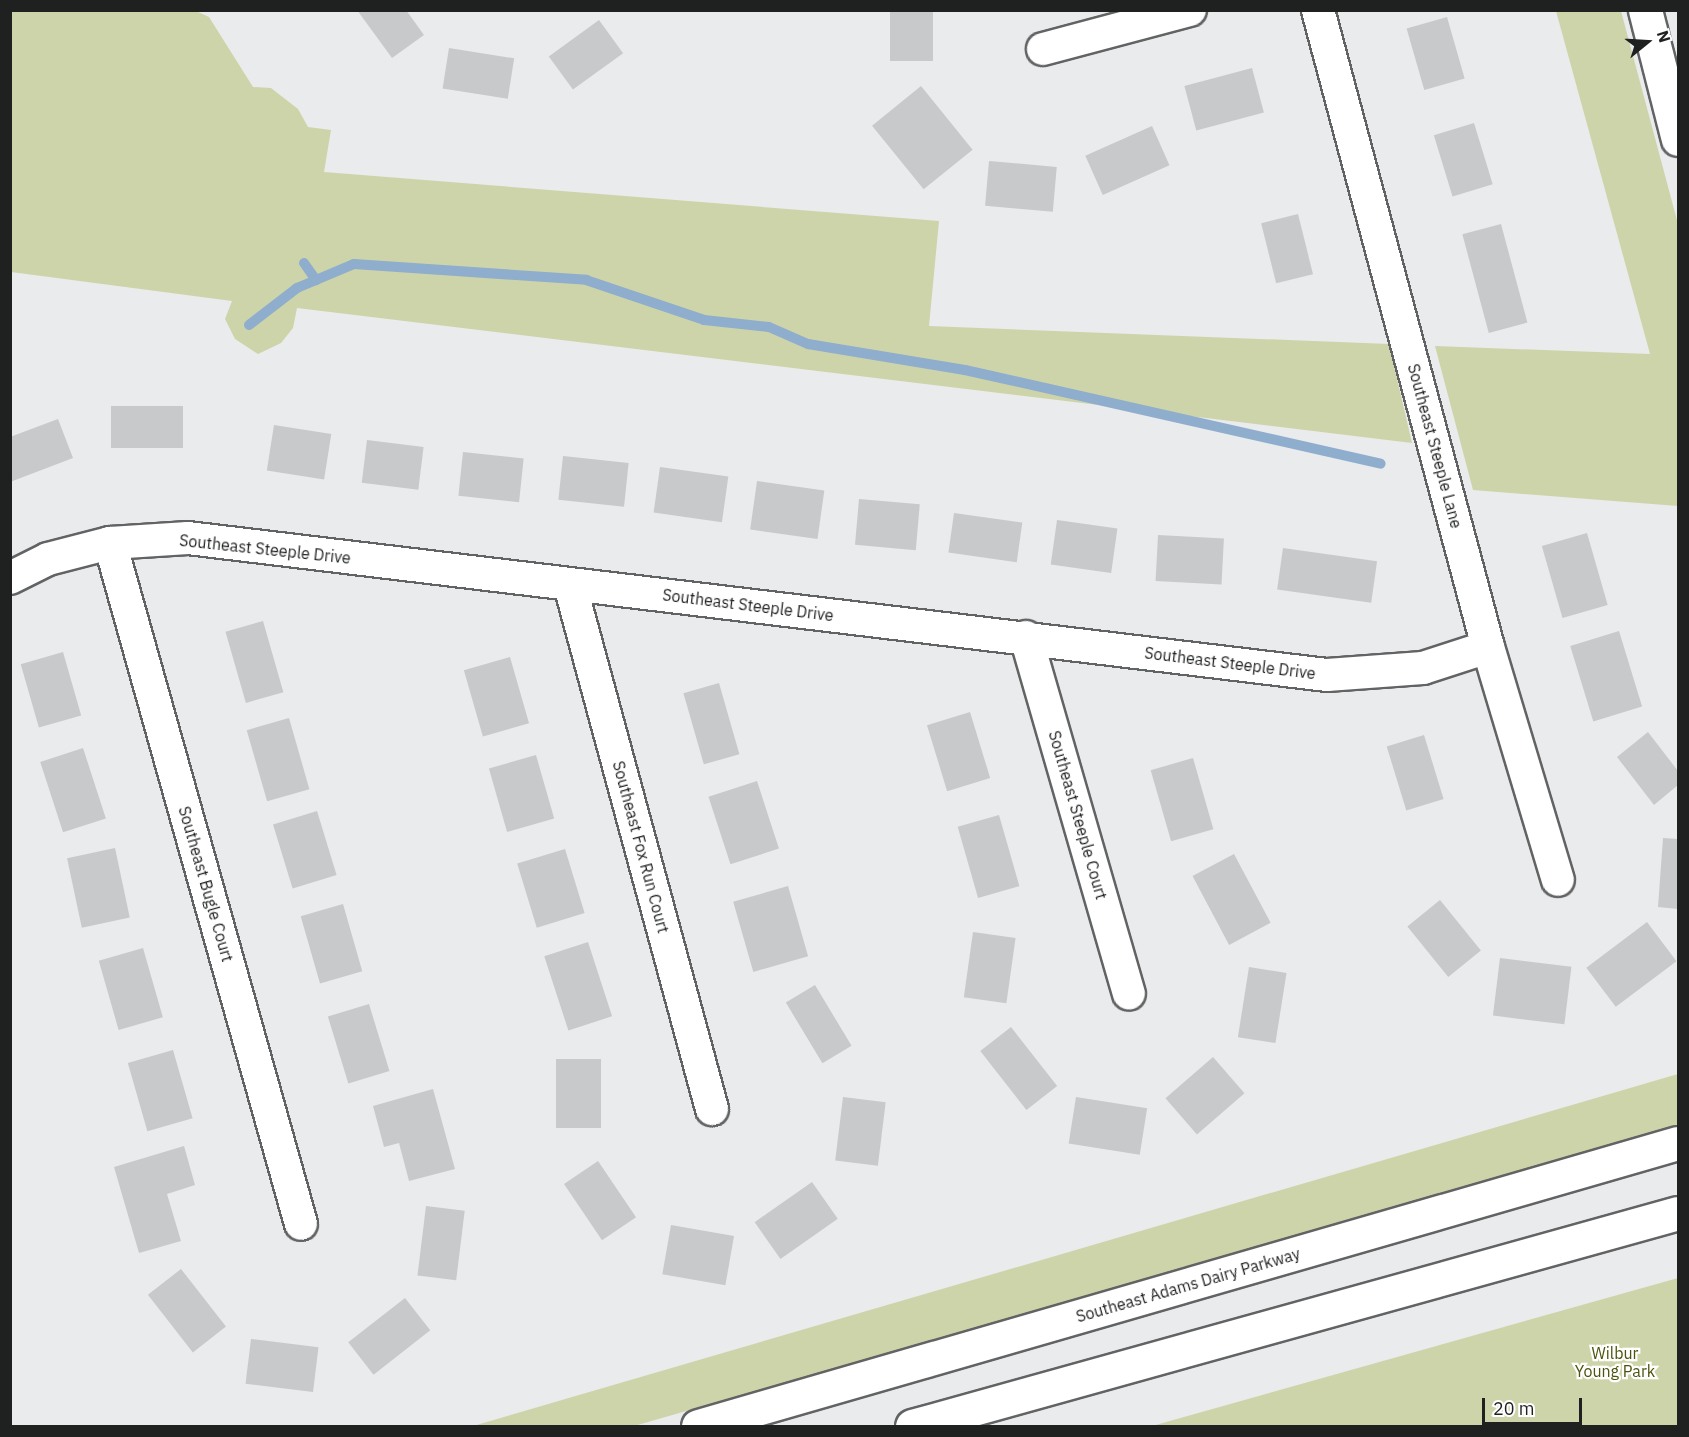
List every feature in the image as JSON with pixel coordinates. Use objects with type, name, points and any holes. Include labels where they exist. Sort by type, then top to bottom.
[{"type":"main road","points":[[1645,10],[1678,139]]},
{"type":"main road","name":"Southeast Adams Dairy Parkway","points":[[698,1426],[1678,1143]]},
{"type":"main road","points":[[912,1426],[1678,1213]]},
{"type":"street","points":[[1043,49],[1190,10]]},
{"type":"street","name":"Southeast Steeple Lane","points":[[1318,10],[1488,647],[1558,880]]},
{"type":"street","name":"Southeast Steeple Drive","points":[[10,578],[48,559],[110,543],[188,538],[1327,675],[1423,668],[1488,647]]},
{"type":"street","name":"Southeast Bugle Court","points":[[110,543],[301,1224]]},
{"type":"street","name":"Southeast Fox Run Court","points":[[570,585],[712,1108]]},
{"type":"street","name":"Southeast Steeple Court","points":[[1026,637],[1129,993]]},
{"type":"green space","points":[[11,11],[196,11],[209,17],[253,87],[271,88],[298,109],[308,127],[331,130],[324,172],[939,221],[929,326],[1389,344],[1412,443],[297,308],[293,328],[281,343],[258,354],[235,339],[225,319],[232,301],[11,272]]},
{"type":"green space","points":[[1556,11],[1621,11],[1678,224],[1678,506],[1473,490],[1435,346],[1650,354]]},
{"type":"green space","points":[[1678,1074],[1678,1127],[634,1426],[473,1426]]},
{"type":"green space","name":"Wilbur Young Park","points":[[1678,1278],[1678,1426],[1152,1426]]},
{"type":"building","points":[[357,10],[406,10],[424,35],[392,58]]},
{"type":"building","points":[[890,10],[933,10],[933,61],[890,61]]},
{"type":"building","points":[[1447,17],[1465,79],[1424,90],[1407,29]]},
{"type":"building","points":[[599,20],[623,53],[573,90],[549,56]]},
{"type":"building","points":[[449,48],[514,58],[508,99],[443,88]]},
{"type":"building","points":[[1252,68],[1264,112],[1196,131],[1184,86]]},
{"type":"building","points":[[921,86],[973,150],[924,189],[872,126]]},
{"type":"building","points":[[1474,123],[1493,184],[1453,196],[1434,135]]},
{"type":"building","points":[[1152,126],[1169,165],[1103,195],[1085,156]]},
{"type":"building","points":[[989,161],[1057,167],[1053,212],[985,206]]},
{"type":"building","points":[[1298,214],[1313,274],[1276,283],[1261,223]]},
{"type":"building","points":[[1501,224],[1527,323],[1489,333],[1462,234]]},
{"type":"building","points":[[111,406],[183,406],[183,448],[111,448]]},
{"type":"building","points":[[58,419],[73,458],[10,482],[10,437]]},
{"type":"building","points":[[274,425],[331,434],[324,480],[267,470]]},
{"type":"building","points":[[367,440],[424,447],[418,490],[362,483]]},
{"type":"building","points":[[463,452],[524,458],[519,502],[458,496]]},
{"type":"building","points":[[563,456],[629,463],[624,507],[558,500]]},
{"type":"building","points":[[660,467],[728,477],[722,522],[654,513]]},
{"type":"building","points":[[757,481],[824,490],[818,539],[750,530]]},
{"type":"building","points":[[859,499],[920,504],[916,550],[855,545]]},
{"type":"building","points":[[954,513],[1022,523],[1017,562],[948,553]]},
{"type":"building","points":[[1057,520],[1117,528],[1111,573],[1051,565]]},
{"type":"building","points":[[1587,533],[1608,605],[1562,618],[1542,546]]},
{"type":"building","points":[[1158,535],[1224,538],[1222,584],[1156,581]]},
{"type":"building","points":[[1283,548],[1377,561],[1371,603],[1277,590]]},
{"type":"building","points":[[263,621],[283,692],[246,703],[226,632]]},
{"type":"building","points":[[1619,631],[1642,707],[1593,721],[1570,646]]},
{"type":"building","points":[[63,652],[81,715],[39,728],[21,664]]},
{"type":"building","points":[[510,657],[529,723],[483,737],[464,670]]},
{"type":"building","points":[[719,683],[739,754],[704,764],[683,693]]},
{"type":"building","points":[[970,712],[990,778],[947,791],[927,725]]},
{"type":"building","points":[[289,718],[309,789],[267,801],[247,730]]},
{"type":"building","points":[[1648,732],[1678,771],[1678,785],[1654,805],[1617,757]]},
{"type":"building","points":[[1424,735],[1444,799],[1406,810],[1387,746]]},
{"type":"building","points":[[83,748],[106,818],[63,832],[40,762]]},
{"type":"building","points":[[536,755],[554,818],[507,832],[489,769]]},
{"type":"building","points":[[1193,758],[1213,829],[1171,841],[1151,770]]},
{"type":"building","points":[[757,781],[779,849],[730,864],[708,797]]},
{"type":"building","points":[[317,811],[337,875],[293,889],[273,824]]},
{"type":"building","points":[[999,815],[1019,886],[978,898],[958,827]]},
{"type":"building","points":[[1663,838],[1678,839],[1678,909],[1658,907]]},
{"type":"building","points":[[115,848],[130,917],[82,928],[67,858]]},
{"type":"building","points":[[565,849],[585,913],[537,928],[517,864]]},
{"type":"building","points":[[1234,854],[1271,923],[1229,945],[1193,876]]},
{"type":"building","points":[[788,886],[808,956],[753,972],[733,902]]},
{"type":"building","points":[[1440,900],[1481,951],[1448,977],[1407,926]]},
{"type":"building","points":[[343,904],[362,971],[320,983],[301,916]]},
{"type":"building","points":[[1647,922],[1676,961],[1616,1007],[1586,968]]},
{"type":"building","points":[[973,932],[1016,938],[1006,1003],[964,997]]},
{"type":"building","points":[[588,942],[612,1016],[568,1030],[544,956]]},
{"type":"building","points":[[143,948],[163,1017],[119,1030],[99,961]]},
{"type":"building","points":[[1500,958],[1571,967],[1564,1024],[1493,1016]]},
{"type":"building","points":[[1249,967],[1287,973],[1275,1043],[1238,1037]]},
{"type":"building","points":[[815,985],[852,1046],[822,1063],[786,1003]]},
{"type":"building","points":[[369,1004],[389,1071],[348,1084],[328,1017]]},
{"type":"building","points":[[1011,1027],[1057,1086],[1026,1110],[980,1051]]},
{"type":"building","points":[[173,1050],[193,1118],[147,1131],[128,1063]]},
{"type":"building","points":[[1213,1057],[1244,1093],[1197,1135],[1165,1098]]},
{"type":"building","points":[[556,1059],[601,1059],[601,1128],[556,1128]]},
{"type":"building","points":[[433,1089],[455,1169],[409,1181],[399,1143],[384,1147],[373,1106]]},
{"type":"building","points":[[843,1097],[886,1102],[878,1166],[835,1161]]},
{"type":"building","points":[[1076,1097],[1147,1108],[1140,1155],[1069,1143]]},
{"type":"building","points":[[184,1146],[195,1185],[167,1194],[181,1241],[139,1253],[114,1167]]},
{"type":"building","points":[[598,1161],[636,1217],[602,1240],[564,1184]]},
{"type":"building","points":[[812,1182],[838,1219],[780,1259],[755,1222]]},
{"type":"building","points":[[426,1206],[465,1211],[456,1280],[417,1275]]},
{"type":"building","points":[[671,1225],[734,1236],[725,1285],[662,1274]]},
{"type":"building","points":[[181,1269],[226,1327],[193,1352],[148,1295]]},
{"type":"building","points":[[405,1298],[430,1330],[374,1375],[348,1342]]},
{"type":"building","points":[[251,1339],[318,1347],[313,1392],[246,1384]]},
{"type":"waterway","points":[[304,263],[316,280]]},
{"type":"waterway","points":[[249,325],[297,288],[354,264],[586,280],[704,320],[769,327],[808,344],[965,370],[1381,464]]}]
